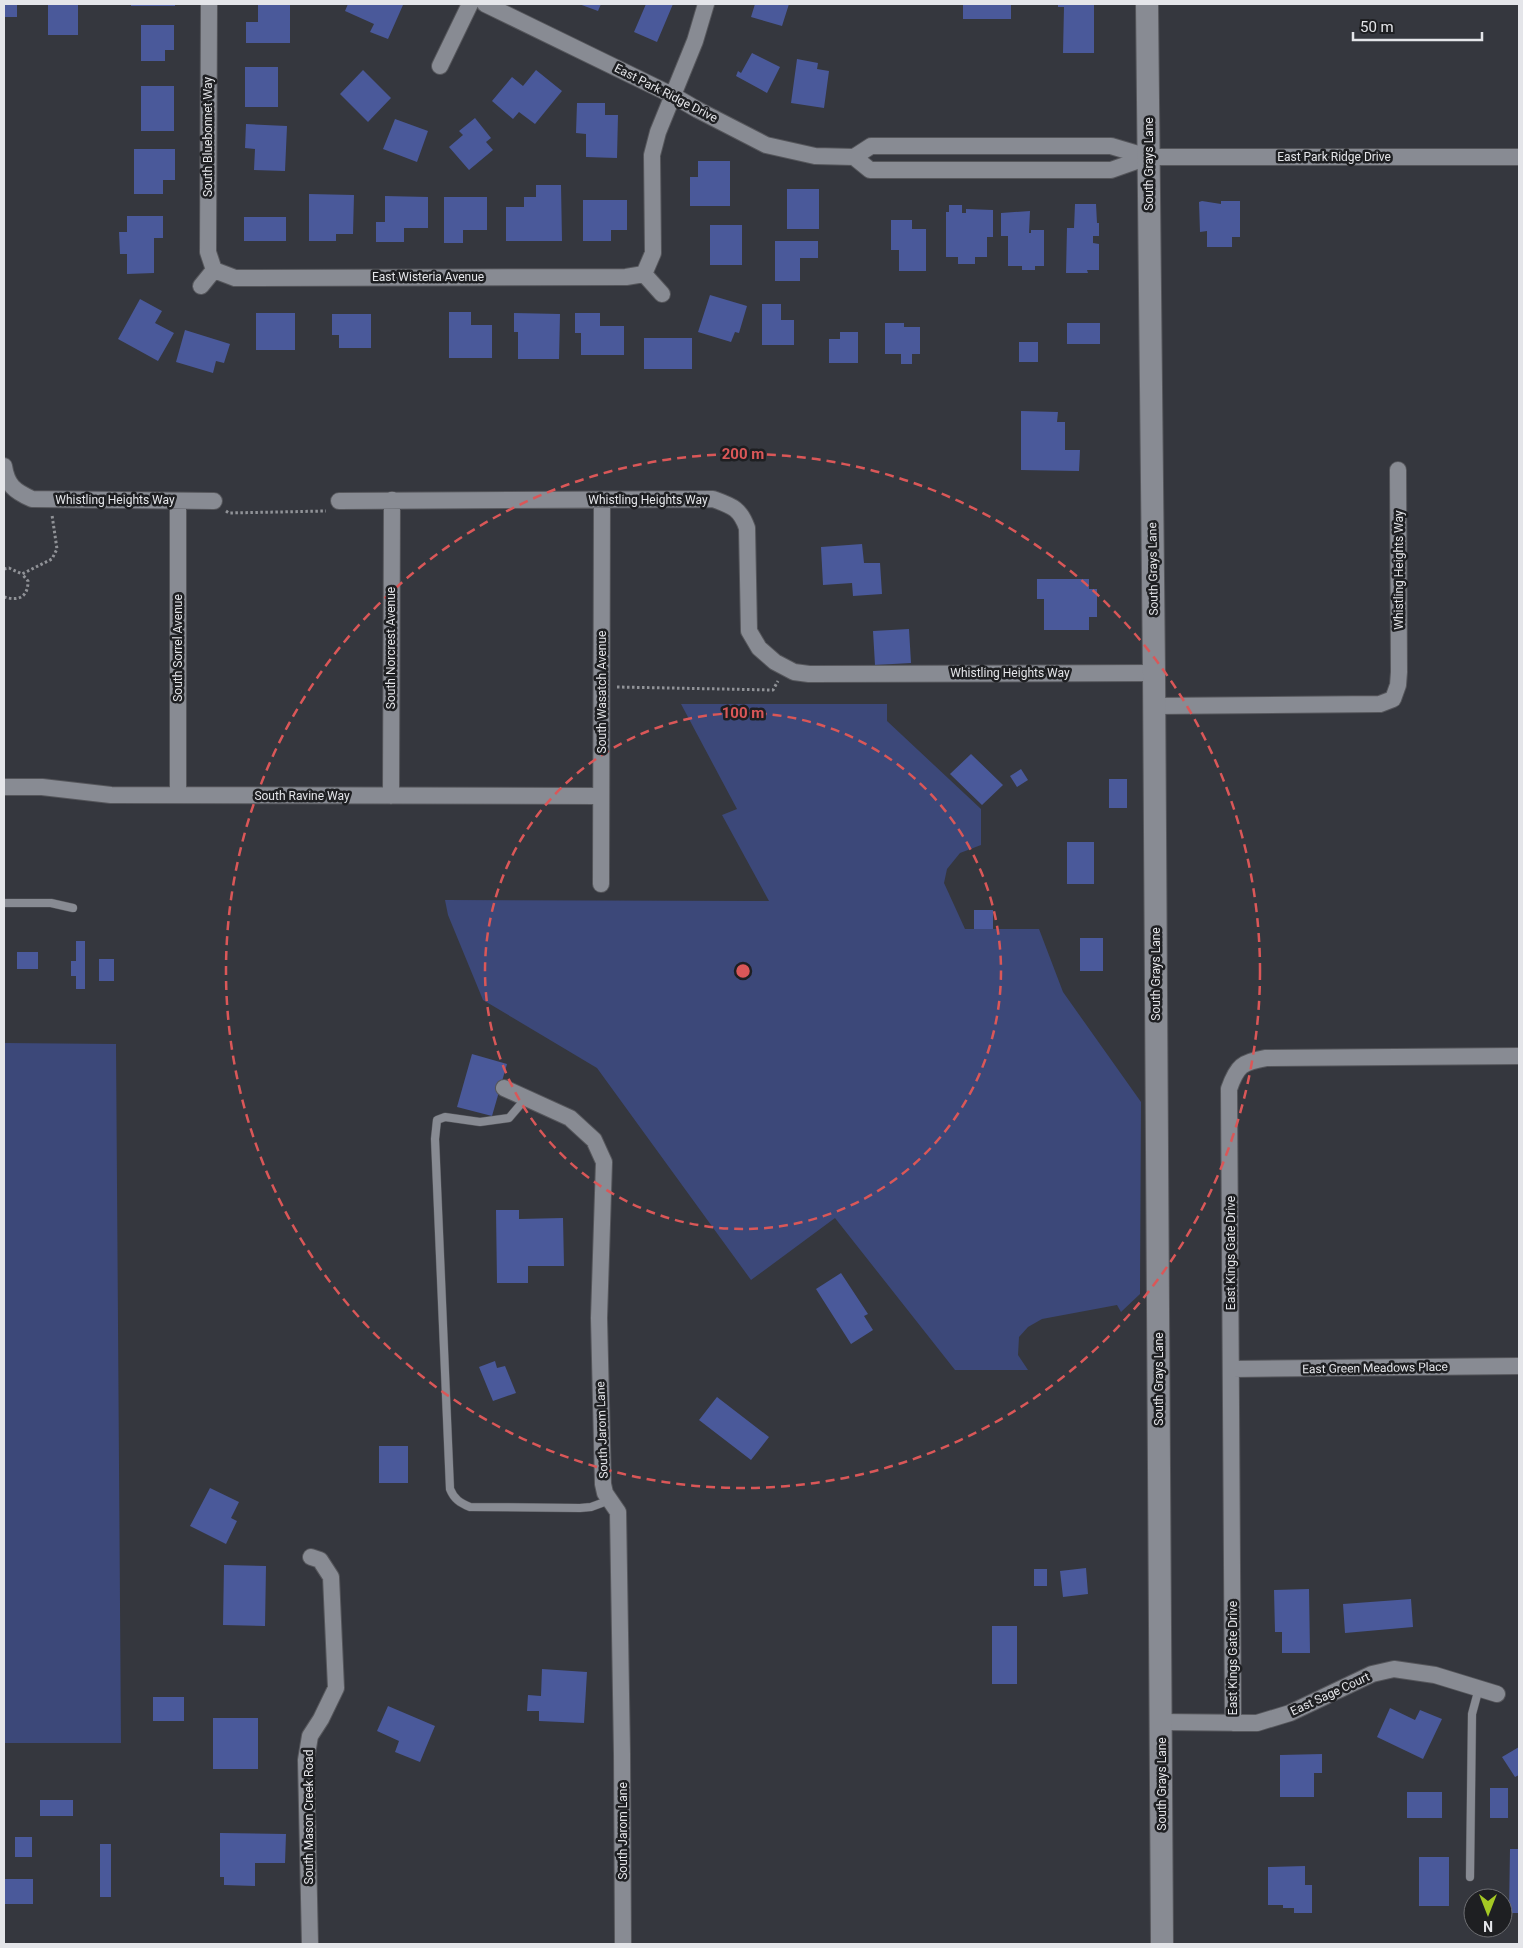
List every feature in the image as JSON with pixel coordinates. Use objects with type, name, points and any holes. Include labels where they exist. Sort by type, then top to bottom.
[{"type":"street","name":"South Bluebonnet Way","points":[[209,4],[208,252],[214,270]]},
{"type":"street","points":[[440,66],[470,4]]},
{"type":"street","name":"East Park Ridge Drive","points":[[485,4],[674,96],[766,145],[815,156],[854,157],[871,146],[1111,146],[1148,157],[1519,156]]},
{"type":"street","points":[[662,294],[644,274],[653,253],[652,155],[658,132],[695,41],[706,4]]},
{"type":"street","name":"South Grays Lane","points":[[1147,4],[1154,673],[1162,1944]]},
{"type":"street","name":"East Park Ridge Drive","points":[[854,157],[870,170],[1111,170],[1148,157]]},
{"type":"street","name":"East Wisteria Avenue","points":[[214,270],[235,278],[626,277],[644,274]]},
{"type":"street","points":[[201,286],[214,270]]},
{"type":"street","name":"Whistling Heights Way","points":[[4,466],[6,478],[17,492],[32,499],[214,501]]},
{"type":"street","name":"Whistling Heights Way","points":[[1154,706],[1380,704],[1393,699],[1398,686],[1399,672],[1398,470]]},
{"type":"street","name":"Whistling Heights Way","points":[[339,501],[713,499],[728,504],[741,513],[747,528],[749,631],[759,648],[775,662],[794,672],[809,674],[1154,673]]},
{"type":"street","name":"South Norcrest Avenue","points":[[391,796],[392,500]]},
{"type":"street","name":"South Wasatch Avenue","points":[[601,884],[602,500]]},
{"type":"street","name":"South Sorrel Avenue","points":[[178,501],[178,795]]},
{"type":"street","name":"South Ravine Way","points":[[4,787],[42,786],[112,795],[601,796]]},
{"type":"street","name":"East Kings Gate Drive","points":[[1233,1723],[1229,1088],[1234,1074],[1247,1062],[1266,1058],[1519,1056]]},
{"type":"street","name":"South Jarom Lane","points":[[504,1088],[570,1118],[594,1140],[604,1162],[599,1318],[603,1484],[605,1493],[618,1512],[623,1944]]},
{"type":"street","name":"East Green Meadows Place","points":[[1232,1369],[1519,1366]]},
{"type":"street","name":"South Mason Creek Road","points":[[310,1944],[306,1760],[310,1736],[321,1719],[336,1688],[331,1577],[320,1560],[311,1557]]},
{"type":"street","name":"East Sage Court","points":[[1161,1722],[1257,1723],[1290,1713],[1372,1674],[1394,1669],[1435,1675],[1497,1694]]},
{"type":"lane","points":[[4,903],[51,903],[73,908]]},
{"type":"lane","points":[[526,1098],[509,1118],[480,1122],[445,1117],[437,1120],[435,1139],[450,1489],[453,1496],[460,1503],[470,1507],[580,1508],[592,1507],[610,1500]]},
{"type":"lane","points":[[1470,1877],[1472,1714],[1479,1688]]},
{"type":"path","points":[[22,574],[52,559],[56,554],[49,500]]},
{"type":"path","points":[[214,501],[229,513],[325,512],[339,501]]},
{"type":"path","points":[[4,569],[9,568],[22,574],[28,581],[26,593],[22,598],[18,600],[4,597]]},
{"type":"path","points":[[602,687],[774,690],[786,668]]},
{"type":"shaded area","points":[[681,704],[887,704],[887,721],[981,809],[981,845],[960,853],[947,869],[944,883],[965,929],[1039,929],[1063,992],[1141,1102],[1140,1294],[1121,1312],[1117,1305],[1042,1319],[1028,1327],[1019,1337],[1018,1355],[1028,1370],[955,1370],[835,1218],[751,1280],[597,1068],[483,1000],[448,915],[445,900],[769,901],[722,815],[737,809]]},
{"type":"shaded area","points":[[4,1043],[116,1044],[121,1743],[4,1743]]},
{"type":"building","points":[[4,4],[17,4],[17,17],[4,17]]},
{"type":"building","points":[[48,4],[78,4],[78,35],[48,35]]},
{"type":"building","points":[[131,4],[175,4],[175,6],[131,6]]},
{"type":"building","points":[[258,4],[290,4],[290,43],[246,43],[246,22],[258,22]]},
{"type":"building","points":[[348,4],[403,5],[388,39],[370,32],[374,24],[345,11]]},
{"type":"building","points":[[579,4],[601,4],[598,11]]},
{"type":"building","points":[[646,4],[673,4],[657,42],[634,32]]},
{"type":"building","points":[[755,4],[789,4],[782,26],[751,17]]},
{"type":"building","points":[[963,4],[1011,4],[1011,19],[963,19]]},
{"type":"building","points":[[1058,4],[1094,4],[1094,53],[1063,53],[1064,7],[1058,7]]},
{"type":"building","points":[[141,25],[174,25],[174,50],[165,50],[165,61],[141,61]]},
{"type":"building","points":[[752,53],[780,67],[767,93],[736,76],[738,71],[741,73]]},
{"type":"building","points":[[797,59],[818,63],[817,69],[829,71],[824,108],[791,103]]},
{"type":"building","points":[[245,67],[278,67],[278,107],[245,107]]},
{"type":"building","points":[[363,70],[391,98],[368,122],[340,94]]},
{"type":"building","points":[[536,70],[562,91],[535,124],[519,112],[513,119],[492,101],[512,77],[523,86]]},
{"type":"building","points":[[141,86],[174,86],[174,131],[141,131]]},
{"type":"building","points":[[577,103],[605,103],[605,115],[618,115],[617,158],[586,157],[586,134],[576,133]]},
{"type":"building","points":[[475,118],[491,138],[486,142],[493,150],[469,170],[449,147],[463,135],[459,131]]},
{"type":"building","points":[[395,119],[428,131],[417,162],[383,149]]},
{"type":"building","points":[[246,124],[287,126],[285,171],[254,170],[255,149],[245,148]]},
{"type":"building","points":[[134,149],[175,149],[175,180],[163,180],[163,194],[134,194]]},
{"type":"building","points":[[698,161],[730,161],[730,206],[690,206],[690,177],[698,177]]},
{"type":"building","points":[[536,185],[561,185],[562,241],[506,241],[506,207],[524,207],[524,197],[536,197]]},
{"type":"building","points":[[787,189],[819,189],[819,229],[787,229]]},
{"type":"building","points":[[309,194],[354,195],[353,234],[336,234],[336,241],[309,241]]},
{"type":"building","points":[[385,196],[428,197],[428,228],[404,228],[404,242],[376,242],[376,222],[385,222]]},
{"type":"building","points":[[444,197],[487,197],[487,230],[463,230],[463,243],[444,243]]},
{"type":"building","points":[[583,200],[627,200],[627,230],[611,230],[611,241],[583,241]]},
{"type":"building","points":[[1221,201],[1240,201],[1240,237],[1232,237],[1232,247],[1207,247],[1207,231],[1200,232],[1199,202],[1221,204]]},
{"type":"building","points":[[1075,204],[1096,204],[1099,236],[1093,236],[1093,243],[1099,244],[1099,270],[1087,270],[1088,273],[1066,273],[1067,228],[1074,228]]},
{"type":"building","points":[[949,205],[962,205],[962,213],[966,213],[966,209],[993,210],[993,237],[987,237],[987,257],[975,257],[975,264],[958,264],[958,257],[946,257],[946,212],[949,212]]},
{"type":"building","points":[[1030,211],[1029,233],[1031,233],[1031,230],[1044,230],[1044,266],[1035,266],[1035,270],[1022,270],[1022,266],[1008,266],[1008,236],[1001,236],[1001,213]]},
{"type":"building","points":[[127,216],[163,216],[163,238],[154,238],[154,273],[127,274],[127,254],[120,254],[119,232],[127,232]]},
{"type":"building","points":[[244,217],[286,217],[286,241],[244,241]]},
{"type":"building","points":[[891,220],[912,220],[912,229],[926,229],[926,271],[899,271],[899,250],[891,250]]},
{"type":"building","points":[[710,225],[742,225],[742,265],[710,265]]},
{"type":"building","points":[[775,241],[818,241],[818,258],[800,258],[800,281],[775,281]]},
{"type":"building","points":[[710,295],[747,306],[739,333],[735,332],[731,342],[698,332]]},
{"type":"building","points":[[140,299],[162,311],[155,323],[174,333],[158,361],[118,339]]},
{"type":"building","points":[[762,304],[781,304],[781,320],[794,320],[794,345],[762,345]]},
{"type":"building","points":[[449,312],[471,312],[471,325],[492,325],[492,358],[449,358]]},
{"type":"building","points":[[256,313],[295,313],[295,350],[256,350]]},
{"type":"building","points":[[514,313],[560,314],[559,359],[518,359],[518,332],[514,332]]},
{"type":"building","points":[[575,313],[600,313],[600,326],[624,326],[624,355],[581,355],[581,333],[575,333]]},
{"type":"building","points":[[332,314],[371,314],[371,348],[339,348],[339,335],[332,335]]},
{"type":"building","points":[[885,323],[904,323],[904,327],[920,327],[920,354],[912,354],[912,364],[901,364],[901,354],[885,354]]},
{"type":"building","points":[[1067,323],[1100,323],[1100,344],[1067,344]]},
{"type":"building","points":[[185,330],[230,344],[224,363],[216,361],[213,373],[176,362]]},
{"type":"building","points":[[840,332],[858,332],[858,363],[829,363],[829,339],[840,339]]},
{"type":"building","points":[[644,338],[692,338],[692,369],[644,369]]},
{"type":"building","points":[[1019,342],[1038,342],[1038,362],[1019,362]]},
{"type":"building","points":[[1021,411],[1058,412],[1057,422],[1065,422],[1065,450],[1080,450],[1079,471],[1021,470]]},
{"type":"building","points":[[862,544],[864,563],[880,563],[882,594],[853,596],[852,583],[823,585],[821,547]]},
{"type":"building","points":[[1037,579],[1089,579],[1089,589],[1097,589],[1097,617],[1089,617],[1089,630],[1044,630],[1044,599],[1037,599]]},
{"type":"building","points":[[909,629],[911,663],[875,665],[873,631]]},
{"type":"building","points":[[971,754],[1003,785],[982,805],[950,774]]},
{"type":"building","points":[[1021,769],[1028,780],[1017,787],[1010,776]]},
{"type":"building","points":[[1109,779],[1127,779],[1127,808],[1109,808]]},
{"type":"building","points":[[1067,842],[1094,842],[1094,884],[1067,884]]},
{"type":"building","points":[[974,910],[993,910],[993,929],[974,929]]},
{"type":"building","points":[[1080,938],[1103,938],[1103,971],[1080,971]]},
{"type":"building","points":[[76,941],[85,941],[85,989],[76,989],[76,976],[71,976],[71,961],[76,961]]},
{"type":"building","points":[[17,952],[38,952],[38,969],[17,969]]},
{"type":"building","points":[[99,959],[114,959],[114,981],[99,981]]},
{"type":"building","points":[[472,1054],[507,1064],[492,1116],[457,1107]]},
{"type":"building","points":[[496,1210],[519,1210],[519,1219],[563,1218],[564,1266],[528,1266],[528,1283],[497,1283]]},
{"type":"building","points":[[841,1273],[868,1314],[864,1316],[873,1330],[851,1344],[816,1289]]},
{"type":"building","points":[[495,1361],[497,1368],[505,1366],[516,1393],[493,1401],[479,1367]]},
{"type":"building","points":[[717,1397],[769,1437],[751,1460],[699,1420]]},
{"type":"building","points":[[379,1446],[408,1446],[408,1483],[379,1483]]},
{"type":"building","points":[[210,1488],[239,1502],[231,1518],[237,1521],[226,1544],[190,1526]]},
{"type":"building","points":[[224,1565],[266,1566],[265,1626],[223,1625]]},
{"type":"building","points":[[1086,1568],[1088,1594],[1063,1597],[1060,1571]]},
{"type":"building","points":[[1034,1569],[1047,1569],[1047,1586],[1034,1586]]},
{"type":"building","points":[[1309,1589],[1310,1653],[1282,1653],[1282,1632],[1275,1632],[1274,1590]]},
{"type":"building","points":[[1411,1599],[1413,1627],[1345,1633],[1343,1604]]},
{"type":"building","points":[[992,1626],[1017,1626],[1017,1684],[992,1684]]},
{"type":"building","points":[[542,1669],[587,1672],[584,1723],[539,1721],[539,1711],[527,1711],[528,1695],[541,1696]]},
{"type":"building","points":[[153,1697],[184,1697],[184,1721],[153,1721]]},
{"type":"building","points":[[388,1706],[435,1726],[420,1762],[395,1752],[399,1741],[377,1731]]},
{"type":"building","points":[[1390,1708],[1415,1720],[1420,1710],[1442,1719],[1423,1759],[1377,1737]]},
{"type":"building","points":[[213,1718],[258,1718],[258,1769],[213,1769]]},
{"type":"building","points":[[1519,1747],[1519,1775],[1515,1777],[1502,1757]]},
{"type":"building","points":[[1322,1754],[1322,1773],[1314,1773],[1314,1797],[1280,1797],[1280,1755]]},
{"type":"building","points":[[1490,1788],[1508,1788],[1508,1818],[1490,1818]]},
{"type":"building","points":[[1407,1792],[1442,1792],[1442,1818],[1407,1818]]},
{"type":"building","points":[[40,1800],[73,1800],[73,1816],[40,1816]]},
{"type":"building","points":[[220,1833],[286,1834],[285,1863],[255,1863],[255,1886],[224,1885],[224,1877],[220,1877]]},
{"type":"building","points":[[15,1837],[32,1837],[32,1857],[15,1857]]},
{"type":"building","points":[[100,1844],[111,1844],[111,1897],[100,1897]]},
{"type":"building","points":[[1510,1849],[1519,1849],[1519,1913],[1513,1913],[1513,1888],[1509,1888]]},
{"type":"building","points":[[1419,1857],[1449,1857],[1449,1906],[1419,1906]]},
{"type":"building","points":[[1305,1866],[1305,1885],[1312,1885],[1312,1913],[1294,1913],[1294,1908],[1283,1908],[1283,1905],[1268,1905],[1268,1867]]},
{"type":"building","points":[[4,1879],[33,1879],[33,1904],[4,1904]]}]
